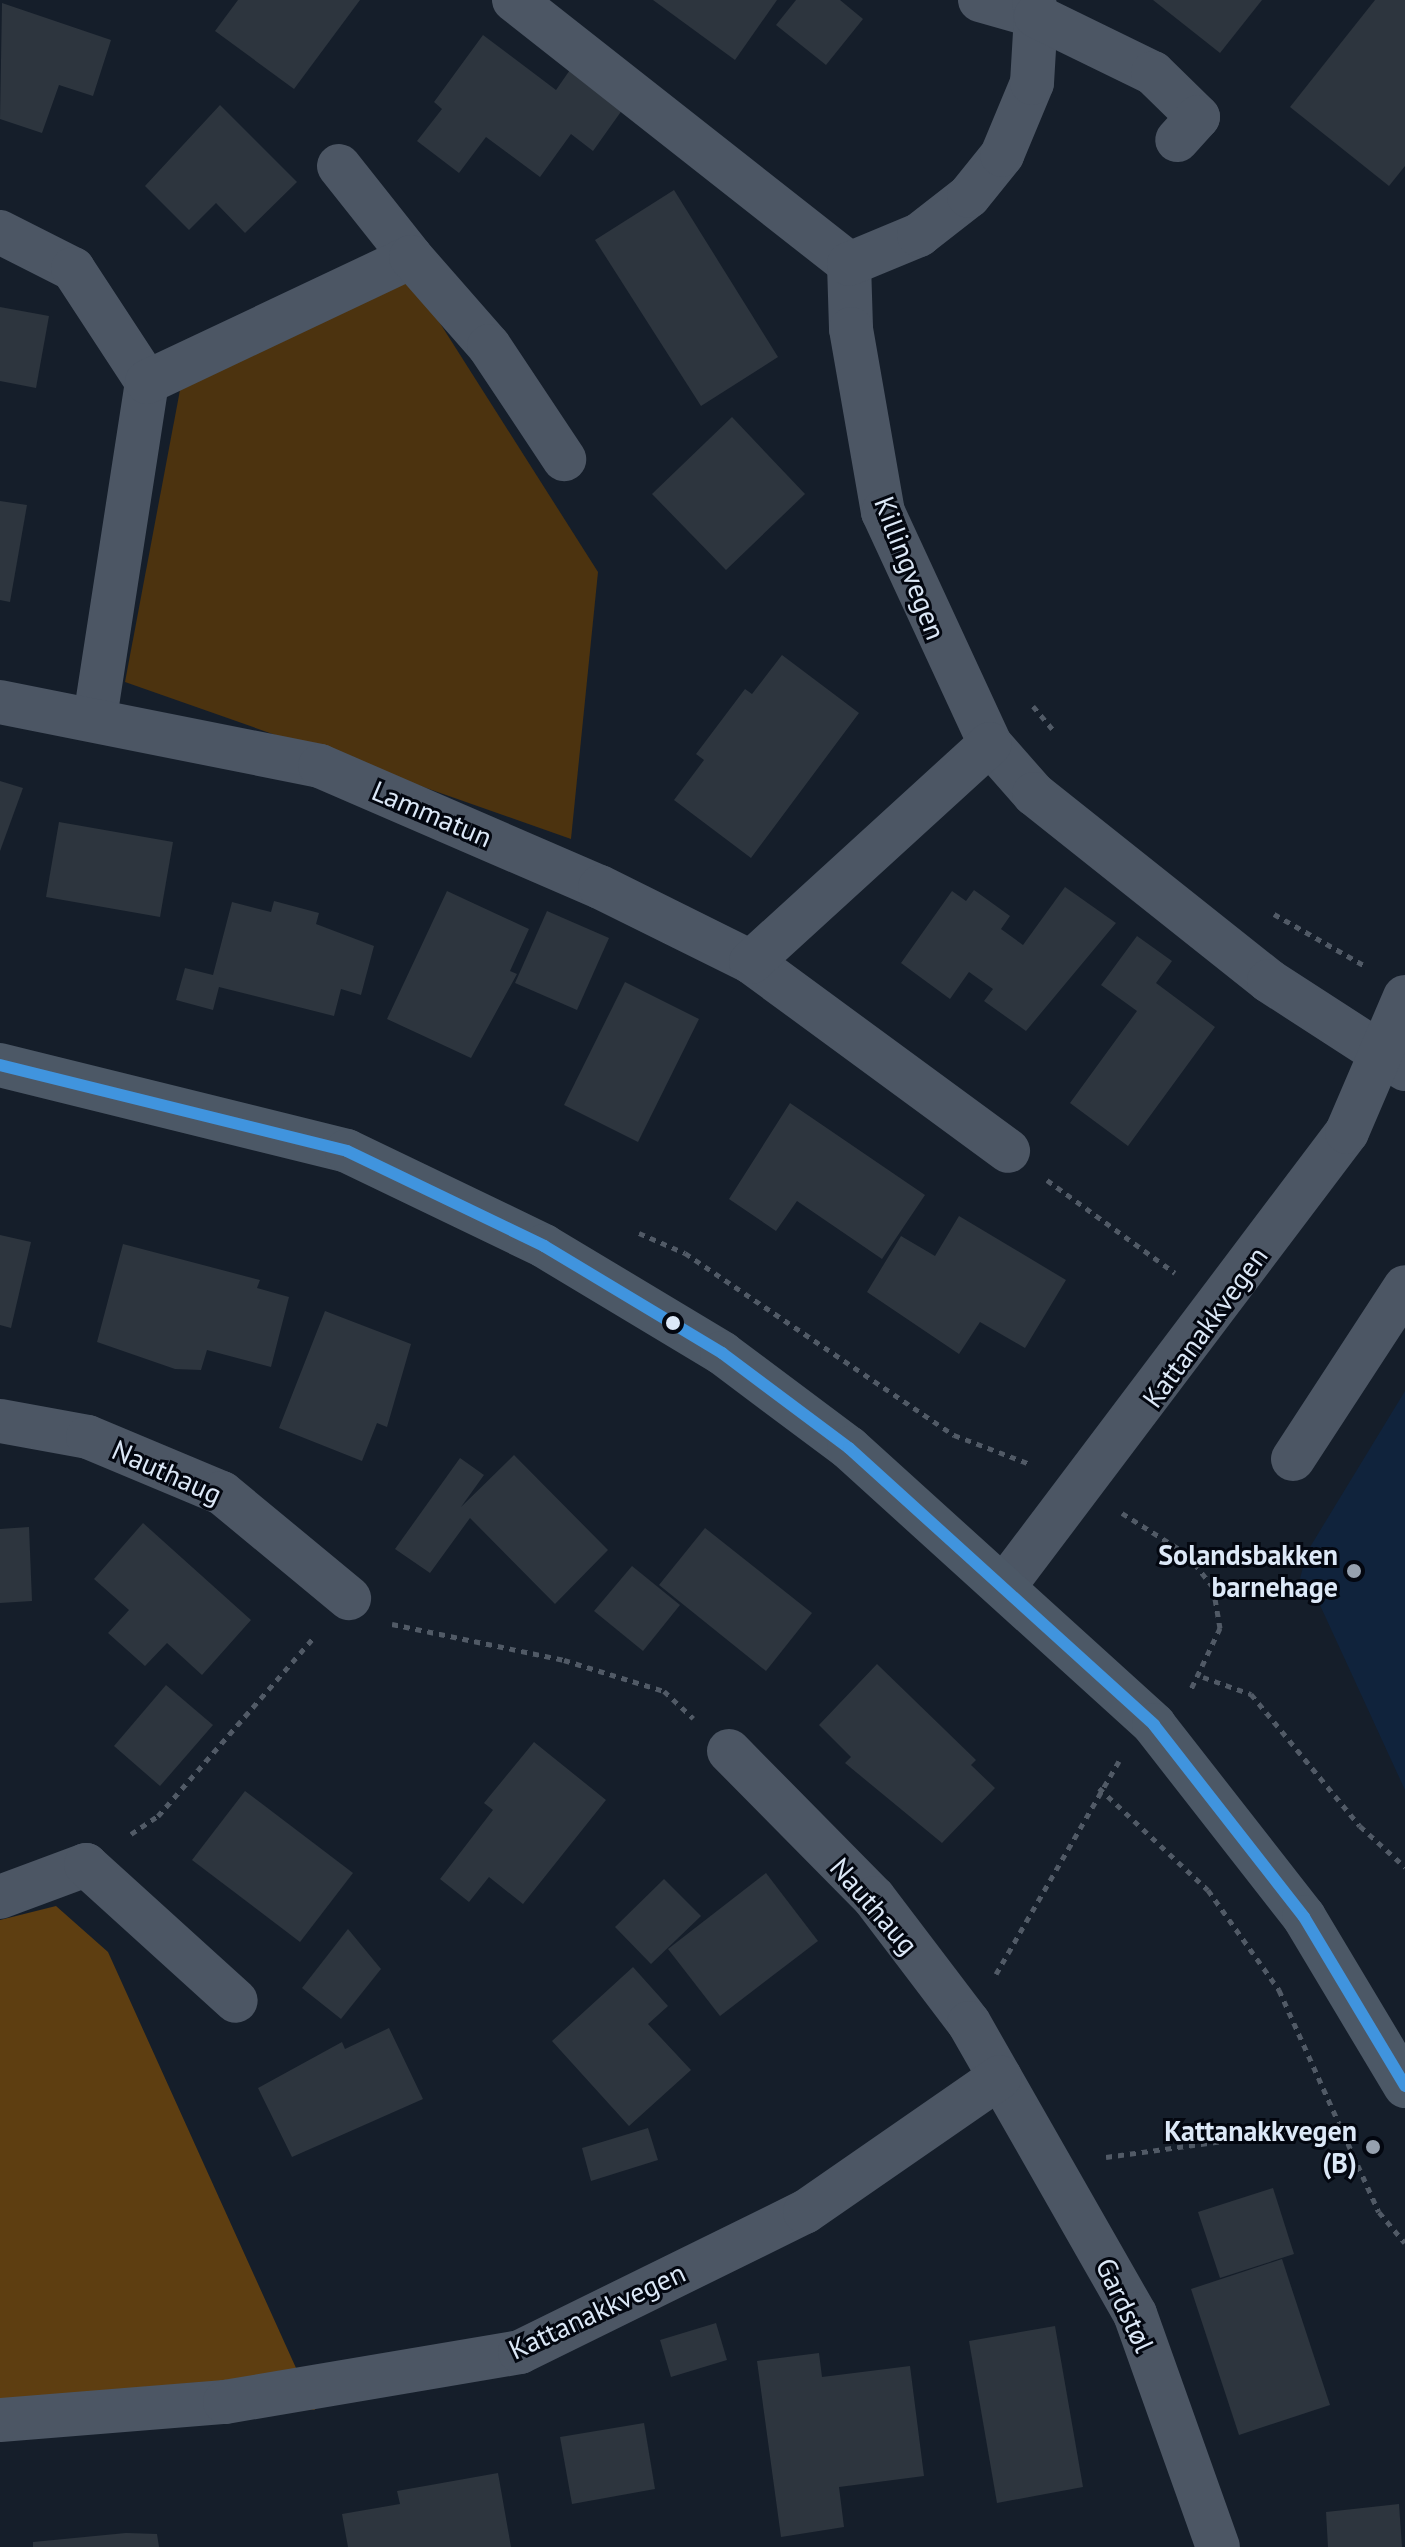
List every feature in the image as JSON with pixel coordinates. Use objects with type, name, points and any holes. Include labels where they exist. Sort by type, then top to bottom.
[{"type":"main road","points":[[0,1065],[347,1151],[544,1246],[722,1353],[849,1448],[1006,1584],[1204,1780],[1304,1917],[1405,2086]]},
{"type":"street","points":[[514,0],[849,264],[919,235],[969,196],[1002,155],[1032,83],[1035,8]]},
{"type":"street","points":[[980,0],[1035,8],[1153,73],[1198,117],[1177,140]]},
{"type":"street","points":[[339,166],[411,257],[489,346],[564,459]]},
{"type":"street","points":[[0,232],[73,269],[147,382],[95,718]]},
{"type":"street","points":[[147,382],[411,257]]},
{"type":"street","name":"Killingvegen","points":[[849,264],[851,329],[883,512],[990,744],[1034,794],[1269,981],[1391,1062]]},
{"type":"street","name":"Lammatun","points":[[0,702],[95,718],[320,766],[600,887],[751,962],[1008,1151]]},
{"type":"street","points":[[751,962],[990,744]]},
{"type":"street","name":"Kattanakkvegen","points":[[1006,1584],[1086,1486],[1347,1132],[1391,1062],[1391,983]]},
{"type":"street","points":[[1293,1459],[1405,1287]]},
{"type":"street","name":"Nauthaug","points":[[0,1421],[88,1437],[222,1493],[349,1598]]},
{"type":"street","name":"Nauthaug","points":[[729,1751],[874,1898],[969,2023],[1000,2077]]},
{"type":"street","points":[[0,1897],[86,1865],[236,2001]]},
{"type":"street","name":"Kattanakkvegen","points":[[0,2420],[225,2402],[520,2352],[805,2212],[1000,2077]]},
{"type":"street","name":"Gardstøl","points":[[1000,2077],[1135,2314],[1218,2547]]},
{"type":"path","points":[[1027,698],[1057,736]]},
{"type":"path","points":[[1266,908],[1349,963],[1391,983]]},
{"type":"path","points":[[1008,1151],[1221,1306]]},
{"type":"path","points":[[639,1233],[685,1253],[954,1435],[1086,1486],[1203,1569],[1220,1628],[1203,1677],[1180,1702]]},
{"type":"path","points":[[86,1865],[158,1816],[349,1598],[406,1632],[564,1660],[664,1691],[729,1751]]},
{"type":"path","points":[[1203,1677],[1251,1694],[1360,1826],[1405,1867]]},
{"type":"path","points":[[969,2023],[1099,1788],[1119,1760]]},
{"type":"path","points":[[1099,1788],[1208,1890],[1279,1990],[1379,2212],[1405,2243]]},
{"type":"path","points":[[1039,2142],[1105,2158],[1288,2132],[1344,2133]]},
{"type":"shaded area","points":[[410,276],[598,572],[571,839],[125,682],[180,390]]},
{"type":"shaded area","name":"Solandsbakken barnehage","points":[[1405,1391],[1405,1790],[1319,1603],[1297,1590],[1307,1552]]},
{"type":"shaded area","points":[[56,1906],[108,1952],[315,2410],[248,2399],[0,2426],[0,1920]]},
{"type":"building","points":[[238,0],[360,0],[294,89],[215,31]]},
{"type":"building","points":[[653,0],[777,0],[735,60]]},
{"type":"building","points":[[796,0],[840,0],[863,19],[826,65],[776,25]]},
{"type":"building","points":[[1153,0],[1262,0],[1220,53]]},
{"type":"building","points":[[1375,0],[1405,0],[1405,166],[1389,186],[1290,107]]},
{"type":"building","points":[[2,3],[111,40],[93,96],[59,85],[42,133],[0,119]]},
{"type":"building","points":[[483,35],[556,90],[572,67],[625,106],[593,151],[571,134],[540,177],[486,137],[459,173],[417,141],[442,109],[434,102]]},
{"type":"building","points":[[220,105],[297,182],[245,233],[216,203],[189,230],[145,186]]},
{"type":"building","points":[[674,190],[778,357],[701,406],[595,240]]},
{"type":"building","points":[[0,307],[49,316],[36,388],[0,381]]},
{"type":"building","points":[[732,417],[805,494],[726,570],[652,494]]},
{"type":"building","points":[[0,501],[27,505],[10,602],[0,600]]},
{"type":"building","points":[[782,655],[859,713],[751,858],[674,800],[704,760],[696,754],[745,689],[752,694]]},
{"type":"building","points":[[0,781],[23,788],[0,851]]},
{"type":"building","points":[[59,822],[173,842],[160,917],[46,897]]},
{"type":"building","points":[[1065,887],[1116,923],[1026,1031],[984,1001],[993,989],[969,972],[950,999],[901,963],[952,891],[966,901],[974,890],[1010,916],[1001,929],[1023,945]]},
{"type":"building","points":[[447,891],[529,929],[510,971],[517,974],[471,1058],[387,1019]]},
{"type":"building","points":[[274,901],[319,913],[316,924],[374,946],[361,995],[341,989],[334,1016],[219,987],[213,1010],[176,1000],[185,968],[213,975],[232,902],[271,912]]},
{"type":"building","points":[[547,911],[609,938],[577,1010],[515,983]]},
{"type":"building","points":[[1137,936],[1172,961],[1156,983],[1215,1027],[1128,1146],[1070,1103],[1137,1011],[1101,985]]},
{"type":"building","points":[[625,982],[699,1019],[638,1142],[564,1105]]},
{"type":"building","points":[[790,1103],[925,1195],[882,1259],[797,1201],[776,1231],[729,1199]]},
{"type":"building","points":[[959,1216],[1066,1280],[1025,1348],[980,1322],[959,1354],[867,1292],[901,1236],[935,1256]]},
{"type":"building","points":[[0,1235],[31,1242],[11,1328],[0,1325]]},
{"type":"building","points":[[123,1244],[260,1280],[257,1288],[289,1297],[271,1367],[207,1350],[201,1370],[175,1369],[97,1342]]},
{"type":"building","points":[[325,1311],[411,1344],[387,1427],[377,1423],[362,1461],[279,1428]]},
{"type":"building","points":[[514,1455],[608,1550],[555,1604],[470,1518],[430,1573],[395,1549],[460,1458],[484,1475],[461,1507]]},
{"type":"building","points":[[143,1523],[251,1620],[202,1675],[167,1643],[145,1666],[108,1633],[129,1610],[94,1579]]},
{"type":"building","points":[[29,1527],[32,1601],[0,1603],[0,1529]]},
{"type":"building","points":[[705,1528],[812,1613],[766,1671],[659,1585]]},
{"type":"building","points":[[632,1566],[680,1605],[643,1651],[594,1611]]},
{"type":"building","points":[[877,1664],[976,1760],[971,1765],[995,1788],[942,1843],[845,1763],[851,1757],[819,1725]]},
{"type":"building","points":[[166,1685],[213,1725],[160,1786],[114,1746]]},
{"type":"building","points":[[534,1742],[606,1800],[523,1904],[489,1877],[469,1902],[440,1879],[493,1810],[484,1803]]},
{"type":"building","points":[[245,1791],[353,1873],[300,1942],[192,1860]]},
{"type":"building","points":[[766,1873],[818,1941],[720,2016],[668,1949]]},
{"type":"building","points":[[664,1879],[701,1916],[651,1964],[615,1927]]},
{"type":"building","points":[[348,1929],[381,1969],[341,2019],[302,1988]]},
{"type":"building","points":[[633,1967],[668,2006],[648,2024],[691,2070],[629,2126],[552,2041]]},
{"type":"building","points":[[389,2028],[423,2099],[292,2157],[258,2088],[342,2042],[345,2049]]},
{"type":"building","points":[[648,2128],[658,2160],[591,2181],[582,2148]]},
{"type":"building","points":[[1273,2188],[1294,2254],[1220,2278],[1198,2212]]},
{"type":"building","points":[[1282,2259],[1330,2405],[1239,2435],[1191,2289]]},
{"type":"building","points":[[716,2323],[727,2360],[671,2377],[660,2340]]},
{"type":"building","points":[[1055,2326],[1083,2487],[997,2503],[969,2341]]},
{"type":"building","points":[[819,2353],[822,2377],[910,2366],[924,2476],[839,2487],[844,2527],[781,2537],[757,2361]]},
{"type":"building","points":[[644,2423],[655,2489],[572,2504],[560,2437]]},
{"type":"building","points":[[498,2473],[511,2547],[348,2547],[342,2514],[400,2504],[397,2491]]},
{"type":"building","points":[[1399,2504],[1402,2547],[1328,2547],[1326,2512]]},
{"type":"building","points":[[126,2533],[157,2534],[159,2547],[33,2547],[33,2542]]},
{"type":"transit line","points":[[0,1065],[347,1151],[544,1246],[722,1353],[849,1448],[1154,1725],[1304,1917],[1405,2086]]},
{"type":"place","name":"Solandsbakken barnehage","points":[[1354,1571]]},
{"type":"place","name":"Kattanakkvegen (B)","points":[[1373,2147]]}]
